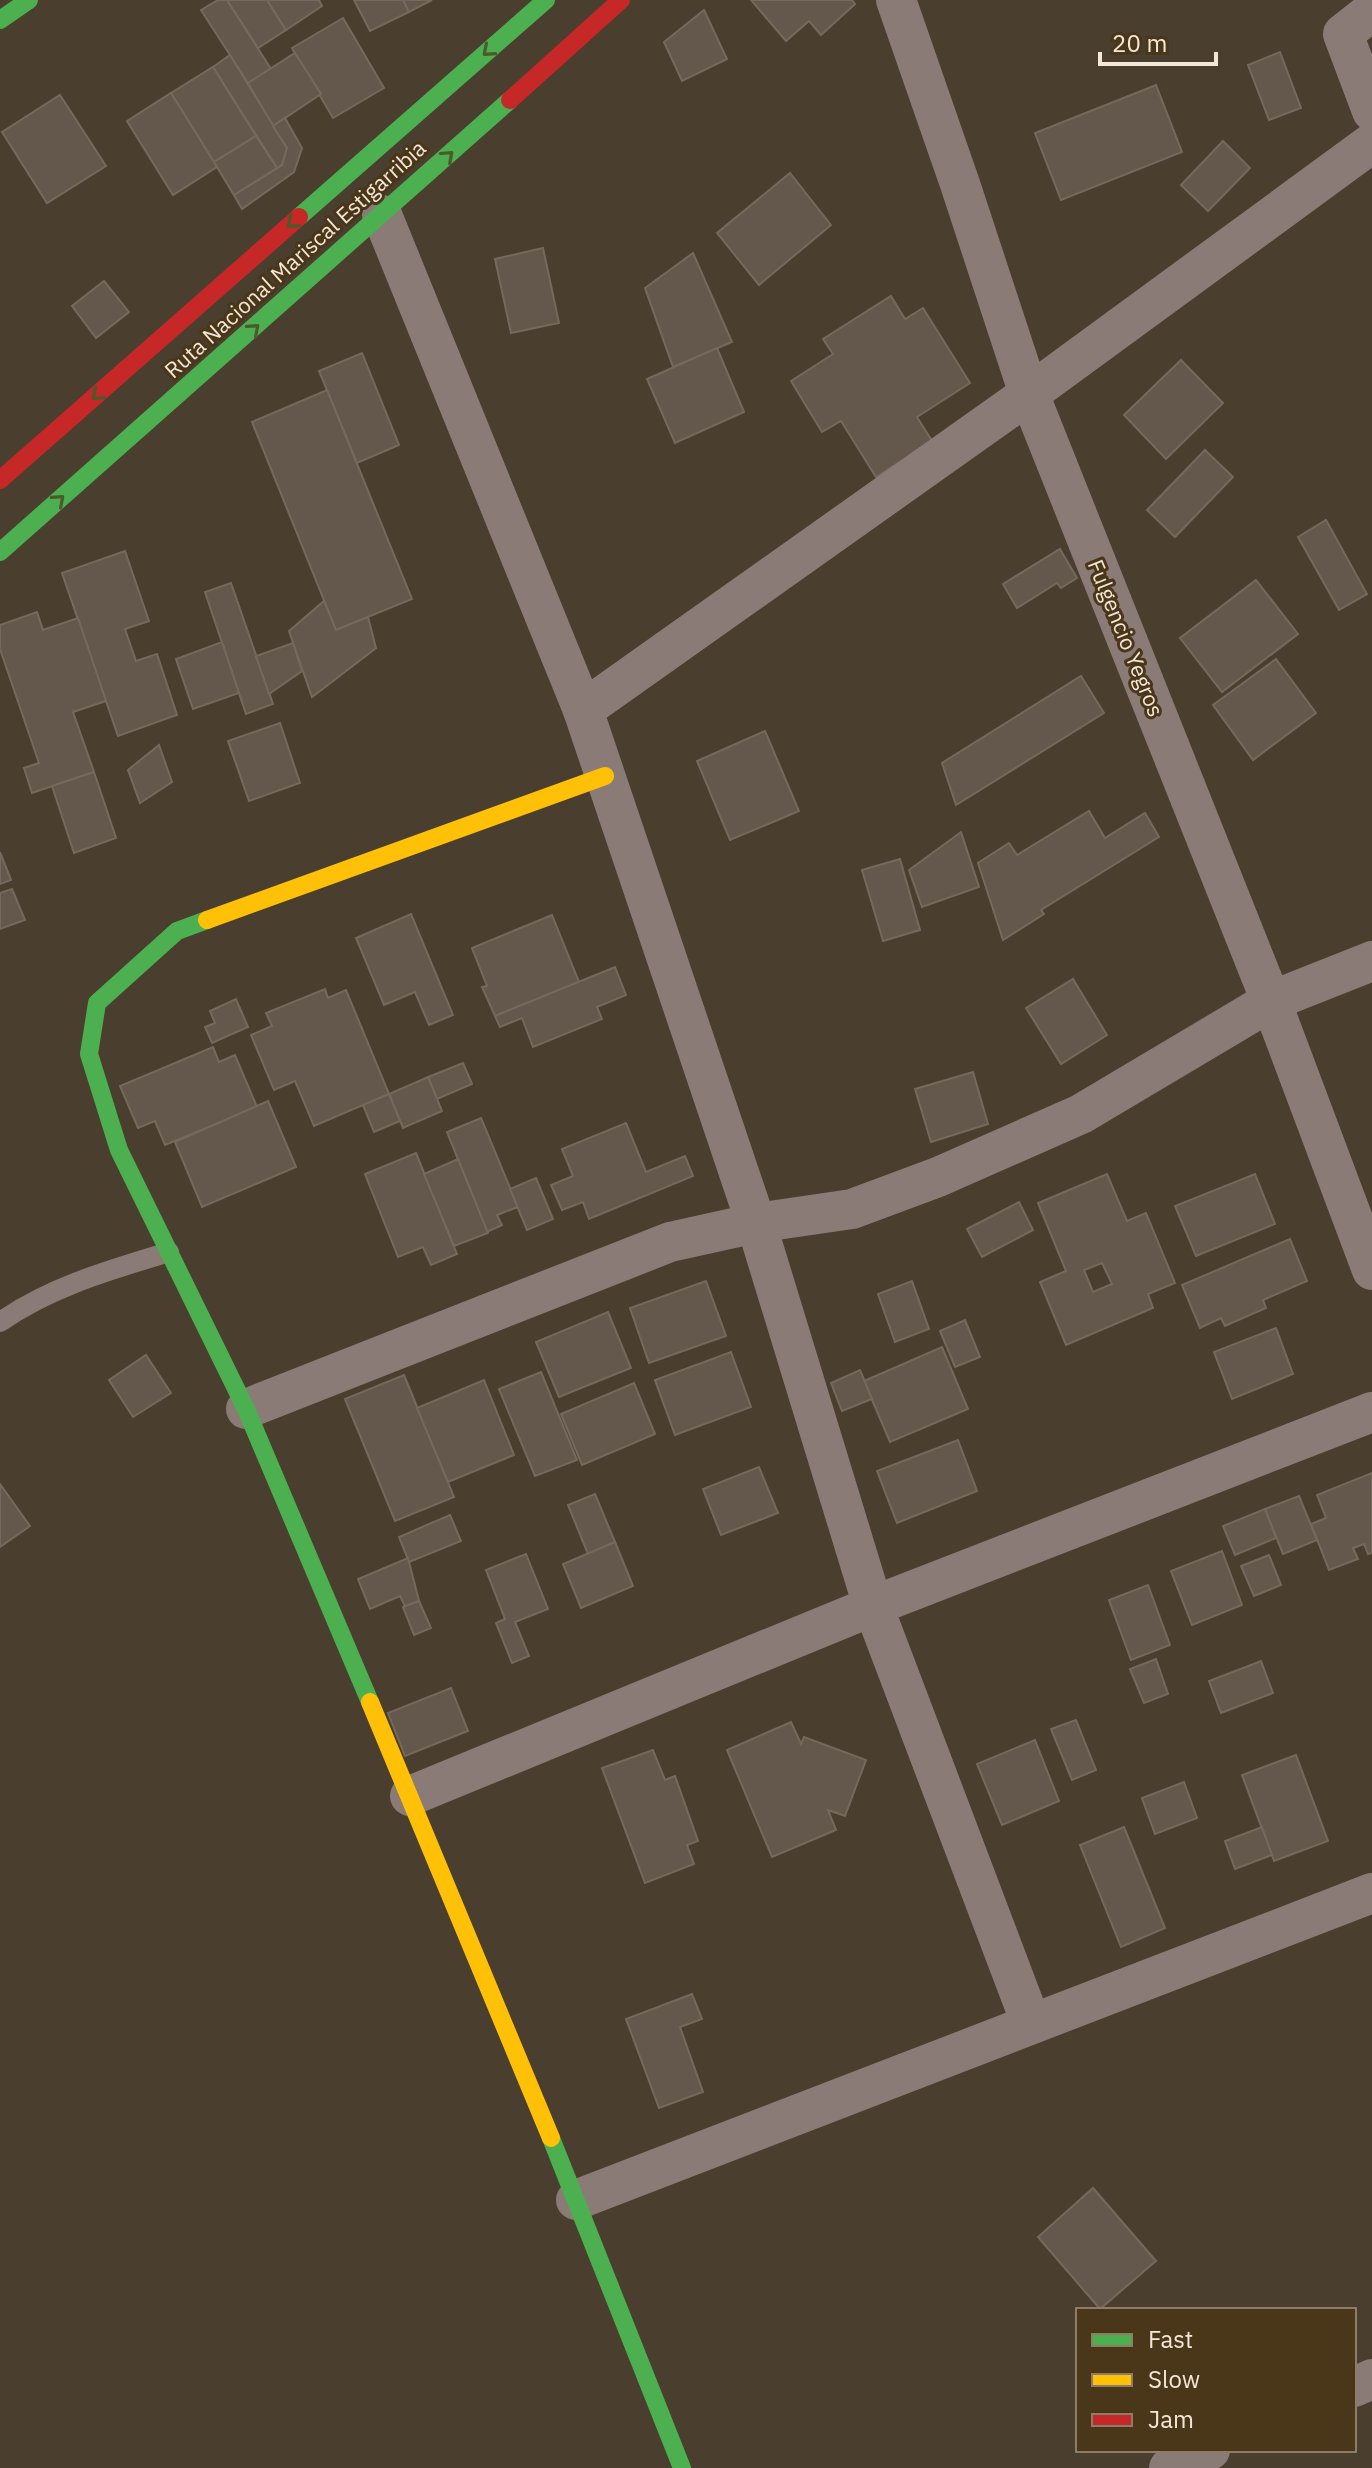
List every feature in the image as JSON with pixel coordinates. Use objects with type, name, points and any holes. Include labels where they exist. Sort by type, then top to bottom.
[{"type":"main road","points":[[0,20],[29,0]]},
{"type":"main road","name":"Ruta Nacional Mariscal Estigarribia","points":[[0,480],[546,0]]},
{"type":"main road","name":"Ruta Nacional Mariscal Estigarribia","points":[[0,552],[621,0]]},
{"type":"main road","points":[[605,776],[177,931],[97,1003],[89,1054],[119,1150],[246,1409],[410,1796],[682,2468]]},
{"type":"street","name":"Fulgencio Yegros","points":[[896,0],[1029,394],[1271,1001],[1372,1270]]},
{"type":"street","points":[[1372,11],[1343,34],[1372,111]]},
{"type":"street","points":[[583,710],[1029,394],[1372,143]]},
{"type":"street","points":[[382,215],[583,710],[756,1223],[873,1606],[1031,2023]]},
{"type":"street","points":[[246,1409],[670,1242],[756,1223],[852,1209],[938,1177],[1081,1114],[1271,1001],[1372,961]]},
{"type":"street","points":[[410,1796],[873,1606],[1372,1412]]},
{"type":"street","points":[[576,2200],[1372,1893]]},
{"type":"street","points":[[1169,2468],[1205,2452]]},
{"type":"lane","points":[[0,1322],[45,1294],[75,1281],[169,1252]]},
{"type":"building","points":[[218,0],[227,0],[271,69],[248,83],[201,10]]},
{"type":"building","points":[[227,0],[267,0],[286,30],[258,48]]},
{"type":"building","points":[[267,0],[319,0],[322,6],[286,30]]},
{"type":"building","points":[[354,0],[403,0],[409,12],[370,31]]},
{"type":"building","points":[[403,0],[432,0],[409,12]]},
{"type":"building","points":[[751,0],[852,0],[855,4],[821,35],[809,21],[786,41]]},
{"type":"building","points":[[704,10],[727,59],[682,81],[664,42]]},
{"type":"building","points":[[343,18],[384,88],[333,118],[292,48]]},
{"type":"building","points":[[1280,52],[1301,108],[1269,120],[1248,65]]},
{"type":"building","points":[[295,53],[321,94],[273,126],[248,83]]},
{"type":"building","points":[[230,55],[287,148],[282,165],[277,168],[213,67]]},
{"type":"building","points":[[213,67],[256,136],[214,162],[171,93]]},
{"type":"building","points":[[1156,85],[1182,152],[1061,200],[1035,133]]},
{"type":"building","points":[[171,93],[217,167],[173,195],[127,121]]},
{"type":"building","points":[[60,95],[106,166],[47,203],[2,132]]},
{"type":"building","points":[[285,118],[302,148],[294,172],[242,209],[234,195],[282,165],[287,148],[273,126]]},
{"type":"building","points":[[256,136],[277,168],[234,195],[214,162]]},
{"type":"building","points":[[1223,141],[1250,168],[1208,211],[1181,185]]},
{"type":"building","points":[[790,173],[831,225],[759,285],[717,233]]},
{"type":"building","points":[[543,248],[559,323],[511,333],[495,259]]},
{"type":"building","points":[[693,253],[732,342],[673,367],[645,288]]},
{"type":"building","points":[[104,281],[129,312],[96,338],[72,306]]},
{"type":"building","points":[[891,296],[905,319],[923,308],[970,383],[917,417],[932,441],[876,477],[841,421],[822,432],[791,381],[833,354],[823,339]]},
{"type":"building","points":[[717,348],[744,412],[675,443],[647,379]]},
{"type":"building","points":[[362,353],[399,445],[357,463],[319,371]]},
{"type":"building","points":[[1181,360],[1223,403],[1166,459],[1124,415]]},
{"type":"building","points":[[327,390],[412,599],[336,630],[252,422]]},
{"type":"building","points":[[1205,450],[1233,477],[1175,537],[1147,510]]},
{"type":"building","points":[[1326,520],[1367,594],[1339,610],[1298,537]]},
{"type":"building","points":[[1060,549],[1077,578],[1061,588],[1057,583],[1017,608],[1003,584]]},
{"type":"building","points":[[125,551],[149,621],[125,629],[136,661],[157,654],[177,715],[118,736],[62,573]]},
{"type":"building","points":[[1256,580],[1298,634],[1222,692],[1180,638]]},
{"type":"building","points":[[231,583],[273,704],[246,714],[205,592]]},
{"type":"building","points":[[324,601],[336,630],[368,617],[376,648],[312,697],[289,631]]},
{"type":"building","points":[[37,612],[43,630],[78,618],[106,701],[73,712],[94,772],[32,793],[24,768],[39,763],[0,649],[0,625]]},
{"type":"building","points":[[222,642],[239,693],[193,709],[176,659]]},
{"type":"building","points":[[293,643],[302,671],[269,694],[256,656]]},
{"type":"building","points":[[1276,659],[1316,713],[1253,760],[1213,705]]},
{"type":"building","points":[[1081,676],[1104,713],[956,805],[942,763]]},
{"type":"building","points":[[280,723],[300,783],[249,801],[228,741]]},
{"type":"building","points":[[765,731],[799,811],[730,840],[697,761]]},
{"type":"building","points":[[159,745],[172,782],[140,803],[128,770]]},
{"type":"building","points":[[94,772],[116,838],[74,853],[52,786]]},
{"type":"building","points":[[1089,811],[1105,838],[1145,813],[1159,837],[1041,910],[1044,914],[1003,940],[978,863],[1009,843],[1017,855]]},
{"type":"building","points":[[961,832],[979,887],[922,907],[909,870]]},
{"type":"building","points":[[0,852],[11,880],[0,884]]},
{"type":"building","points":[[900,859],[920,930],[883,941],[862,870]]},
{"type":"building","points":[[12,889],[25,920],[0,929],[0,893]]},
{"type":"building","points":[[411,914],[453,1015],[429,1025],[415,992],[384,1005],[356,938]]},
{"type":"building","points":[[552,915],[579,982],[495,1016],[482,987],[487,986],[472,948]]},
{"type":"building","points":[[615,967],[626,995],[597,1007],[602,1019],[533,1047],[522,1018],[500,1027],[495,1016]]},
{"type":"building","points":[[1073,979],[1107,1035],[1061,1064],[1026,1008]]},
{"type":"building","points":[[325,989],[328,998],[346,990],[389,1094],[314,1126],[295,1081],[274,1090],[251,1035],[272,1026],[266,1013]]},
{"type":"building","points":[[236,999],[248,1027],[212,1043],[205,1027],[215,1023],[210,1011]]},
{"type":"building","points":[[213,1047],[219,1062],[235,1055],[257,1107],[165,1145],[155,1121],[138,1128],[120,1086]]},
{"type":"building","points":[[463,1063],[472,1084],[437,1099],[428,1077]]},
{"type":"building","points":[[973,1072],[988,1124],[931,1142],[915,1089]]},
{"type":"building","points":[[428,1077],[442,1111],[403,1128],[389,1094]]},
{"type":"building","points":[[389,1094],[400,1121],[374,1132],[363,1105]]},
{"type":"building","points":[[268,1101],[296,1167],[202,1207],[175,1142]]},
{"type":"building","points":[[481,1118],[518,1207],[497,1215],[502,1225],[487,1232],[447,1132]]},
{"type":"building","points":[[626,1123],[646,1172],[685,1156],[693,1176],[589,1219],[583,1202],[562,1210],[551,1185],[573,1176],[562,1149]]},
{"type":"building","points":[[416,1153],[457,1254],[431,1265],[423,1247],[398,1257],[365,1174]]},
{"type":"building","points":[[458,1159],[488,1233],[454,1246],[424,1174]]},
{"type":"building","points":[[1107,1174],[1127,1221],[1146,1213],[1175,1283],[1148,1294],[1153,1308],[1066,1345],[1040,1282],[1066,1271],[1038,1203]],"holes":[[[1102,1263],[1112,1284],[1093,1292],[1084,1270]]]},
{"type":"building","points":[[1255,1174],[1275,1224],[1196,1256],[1175,1206]]},
{"type":"building","points":[[536,1178],[553,1219],[527,1230],[510,1189]]},
{"type":"building","points":[[1019,1202],[1033,1230],[982,1257],[967,1229]]},
{"type":"building","points":[[1290,1239],[1307,1281],[1263,1300],[1266,1308],[1225,1326],[1221,1318],[1200,1328],[1182,1285]]},
{"type":"building","points":[[706,1281],[726,1336],[649,1363],[630,1308]]},
{"type":"building","points":[[912,1281],[929,1329],[895,1342],[878,1294]]},
{"type":"building","points":[[608,1312],[631,1368],[559,1397],[536,1342]]},
{"type":"building","points":[[965,1320],[980,1357],[955,1367],[940,1331]]},
{"type":"building","points":[[1276,1328],[1293,1374],[1232,1399],[1214,1352]]},
{"type":"building","points":[[942,1347],[968,1409],[890,1442],[864,1381]]},
{"type":"building","points":[[731,1352],[751,1407],[675,1435],[655,1380]]},
{"type":"building","points":[[146,1355],[171,1393],[133,1417],[109,1380]]},
{"type":"building","points":[[860,1370],[872,1399],[842,1411],[831,1383]]},
{"type":"building","points":[[541,1372],[577,1460],[535,1476],[499,1389]]},
{"type":"building","points":[[404,1375],[454,1497],[395,1521],[345,1399]]},
{"type":"building","points":[[484,1380],[514,1455],[448,1482],[417,1408]]},
{"type":"building","points":[[634,1383],[655,1434],[582,1465],[561,1414]]},
{"type":"building","points":[[958,1440],[977,1491],[897,1523],[877,1471]]},
{"type":"building","points":[[759,1467],[778,1513],[721,1535],[703,1489]]},
{"type":"building","points":[[1372,1473],[1372,1553],[1368,1554],[1364,1544],[1353,1548],[1358,1559],[1329,1570],[1311,1524],[1326,1518],[1317,1495]]},
{"type":"building","points":[[0,1484],[30,1526],[0,1547]]},
{"type":"building","points":[[595,1494],[615,1542],[588,1554],[568,1505]]},
{"type":"building","points":[[1299,1496],[1317,1540],[1283,1554],[1265,1509]]},
{"type":"building","points":[[1265,1509],[1276,1538],[1235,1555],[1223,1526]]},
{"type":"building","points":[[450,1515],[461,1541],[409,1562],[399,1537]]},
{"type":"building","points":[[615,1542],[633,1586],[581,1608],[563,1564]]},
{"type":"building","points":[[1222,1551],[1242,1605],[1192,1625],[1171,1571]]},
{"type":"building","points":[[526,1554],[548,1609],[515,1622],[529,1656],[512,1663],[496,1623],[505,1619],[486,1570]]},
{"type":"building","points":[[1269,1555],[1281,1585],[1254,1596],[1241,1566]]},
{"type":"building","points":[[408,1558],[419,1601],[403,1607],[400,1596],[370,1609],[358,1579]]},
{"type":"building","points":[[1148,1585],[1170,1645],[1131,1660],[1109,1600]]},
{"type":"building","points":[[419,1601],[431,1628],[414,1635],[403,1607]]},
{"type":"building","points":[[1156,1659],[1168,1694],[1144,1703],[1130,1669]]},
{"type":"building","points":[[1261,1661],[1273,1693],[1221,1713],[1209,1681]]},
{"type":"building","points":[[451,1688],[468,1731],[405,1756],[388,1713]]},
{"type":"building","points":[[1076,1720],[1096,1770],[1072,1780],[1051,1729]]},
{"type":"building","points":[[791,1722],[801,1744],[804,1737],[866,1760],[845,1816],[828,1810],[836,1830],[772,1857],[727,1750]]},
{"type":"building","points":[[1035,1740],[1059,1801],[1002,1825],[977,1764]]},
{"type":"building","points":[[653,1750],[665,1780],[675,1776],[698,1841],[687,1845],[694,1864],[645,1883],[602,1768]]},
{"type":"building","points":[[1296,1755],[1328,1841],[1274,1861],[1242,1775]]},
{"type":"building","points":[[1184,1782],[1197,1818],[1155,1834],[1142,1798]]},
{"type":"building","points":[[1124,1827],[1165,1928],[1121,1947],[1080,1845]]},
{"type":"building","points":[[1262,1827],[1272,1855],[1235,1869],[1225,1841]]},
{"type":"building","points":[[692,1994],[702,2019],[680,2027],[703,2092],[659,2108],[626,2019]]},
{"type":"building","points":[[1093,2188],[1156,2261],[1099,2308],[1038,2237]]},
{"type":"traffic: fast","points":[[0,20],[29,0]]},
{"type":"traffic: fast","points":[[299,217],[546,0]]},
{"type":"traffic: fast","points":[[0,552],[510,100]]},
{"type":"traffic: fast","points":[[207,920],[177,931],[97,1003],[89,1054],[119,1150],[246,1409],[370,1702]]},
{"type":"traffic: fast","points":[[551,2138],[682,2468]]},
{"type":"traffic: slow","points":[[207,920],[605,776]]},
{"type":"traffic: slow","points":[[370,1702],[551,2138]]},
{"type":"traffic: jam","points":[[510,100],[621,0]]},
{"type":"traffic: jam","points":[[0,480],[299,217]]}]
